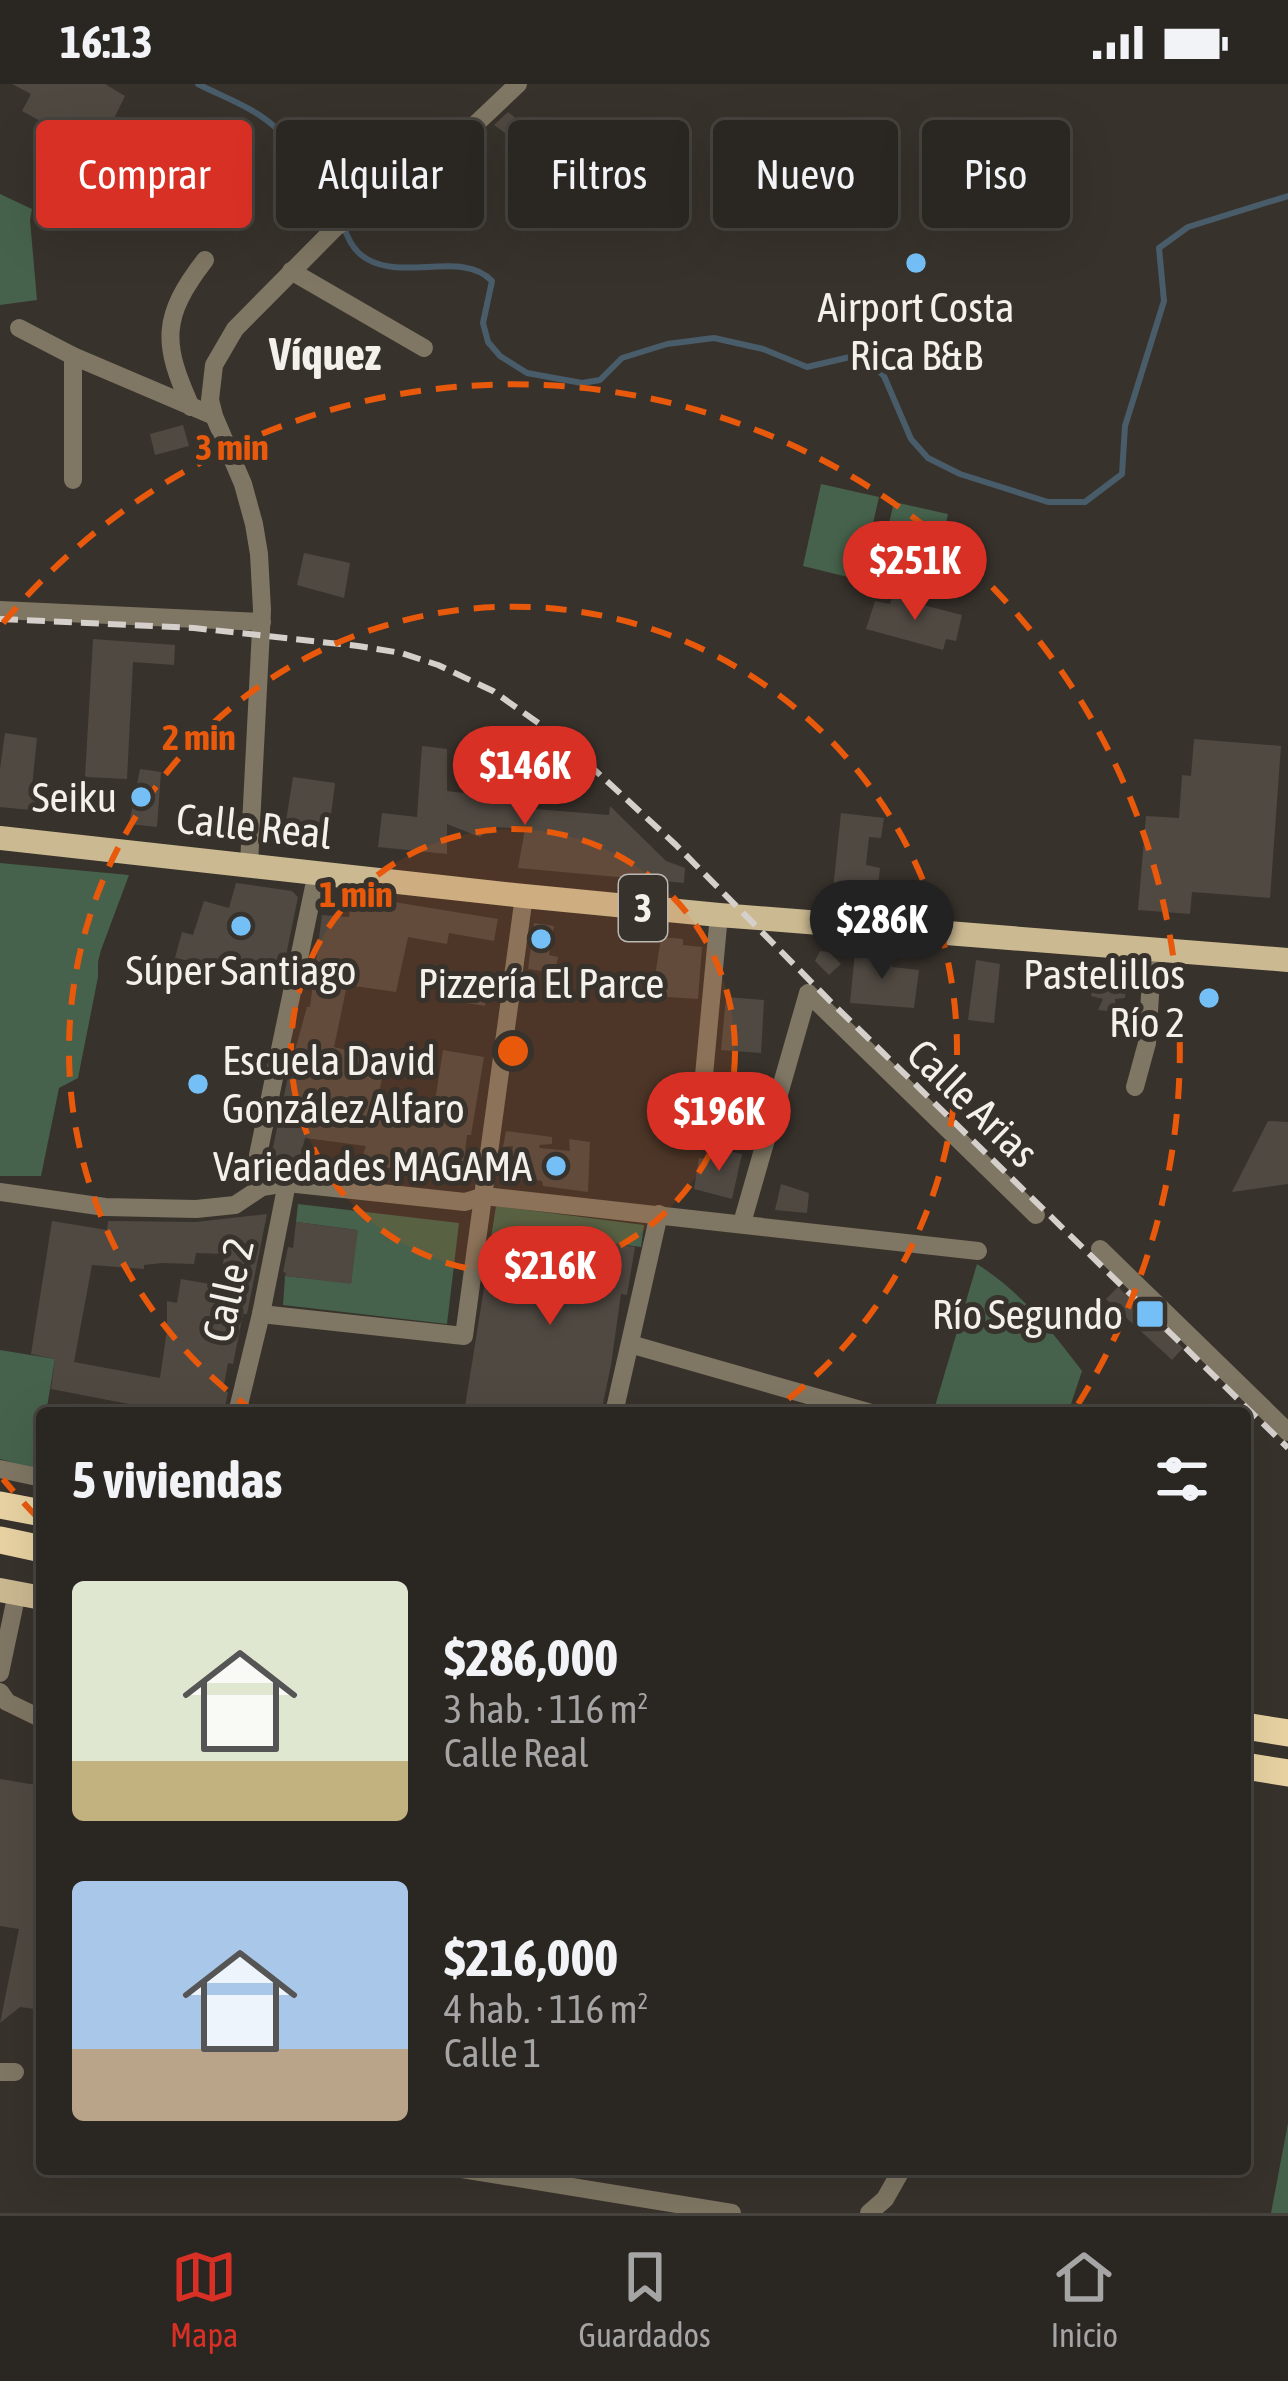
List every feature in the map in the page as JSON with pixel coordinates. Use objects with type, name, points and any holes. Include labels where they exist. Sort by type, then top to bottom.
[{"type":"highway","points":[[0,1505],[36,1512]]},
{"type":"highway","points":[[0,1540],[36,1549]]},
{"type":"highway","points":[[1251,1727],[1288,1733]]},
{"type":"highway","points":[[1251,1767],[1288,1773]]},
{"type":"main road","name":"Calle Real","points":[[0,838],[719,915],[1288,960]]},
{"type":"street","points":[[248,864],[262,622],[259,554],[243,484],[214,416],[210,388],[214,365],[236,329],[343,222],[425,168],[518,84]]},
{"type":"street","points":[[191,406],[171,356],[170,338],[184,286],[205,260]]},
{"type":"street","points":[[291,271],[424,348]]},
{"type":"street","points":[[19,328],[214,416]]},
{"type":"street","points":[[73,356],[73,480]]},
{"type":"street","points":[[0,610],[262,622]]},
{"type":"street","name":"Calle 2","points":[[262,1187],[258,1155],[317,872]]},
{"type":"street","points":[[262,1314],[464,1336],[524,896]]},
{"type":"street","points":[[703,1086],[719,915]]},
{"type":"street","points":[[1135,1088],[1147,1043],[1154,948]]},
{"type":"street","name":"Calle Arias","points":[[742,1223],[808,993],[1036,1215]]},
{"type":"street","points":[[0,1192],[105,1207],[196,1210],[235,1205],[262,1187],[287,1183],[465,1202],[484,1196],[978,1251]]},
{"type":"street","name":"Calle 2","points":[[239,1407],[287,1183]]},
{"type":"street","points":[[615,1407],[659,1214]]},
{"type":"street","points":[[1100,1249],[1288,1432]]},
{"type":"street","points":[[630,1344],[850,1407]]},
{"type":"street","points":[[0,1469],[36,1477]]},
{"type":"street","points":[[0,1673],[20,1594]]},
{"type":"street","points":[[0,1692],[7,1702],[36,1716]]},
{"type":"street","points":[[500,2175],[732,2213]]},
{"type":"street","points":[[869,2213],[900,2175]]},
{"type":"green space","points":[[0,194],[32,209],[37,300],[0,305]]},
{"type":"green space","points":[[821,484],[879,497],[860,580],[803,566]]},
{"type":"green space","points":[[894,502],[948,514],[930,597],[875,583]]},
{"type":"green space","points":[[0,863],[129,875],[101,950],[78,1078],[59,1088],[41,1176],[0,1176]]},
{"type":"green space","points":[[298,1204],[459,1223],[447,1324],[283,1305],[285,1276],[351,1283],[357,1230],[296,1222]]},
{"type":"green space","points":[[496,1206],[644,1225],[641,1247],[515,1230],[511,1244],[521,1249],[518,1281],[510,1286],[484,1282]]},
{"type":"green space","points":[[977,1264],[1021,1299],[1082,1371],[1070,1407],[935,1407]]},
{"type":"green space","points":[[0,1350],[55,1359],[47,1407],[36,1407],[36,1469],[0,1459]]},
{"type":"green space","points":[[1288,2123],[1288,2213],[1271,2213]]},
{"type":"building","points":[[12,84],[105,84],[125,96],[113,120],[38,120],[22,111],[31,94]]},
{"type":"building","points":[[508,112],[518,120],[508,120],[508,135],[494,125]]},
{"type":"building","points":[[183,425],[189,446],[155,455],[150,434]]},
{"type":"building","points":[[304,553],[350,563],[344,598],[297,585]]},
{"type":"building","points":[[892,597],[962,615],[956,641],[946,639],[943,650],[866,629],[875,601],[890,604]]},
{"type":"building","points":[[93,639],[175,645],[174,665],[133,662],[127,779],[85,777]]},
{"type":"building","points":[[5,733],[37,738],[32,787],[41,788],[40,811],[0,807]]},
{"type":"building","points":[[1194,739],[1281,746],[1270,898],[1192,892],[1190,914],[1138,910],[1146,816],[1179,818],[1182,775],[1191,776]]},
{"type":"building","points":[[422,746],[447,749],[447,791],[499,797],[501,769],[538,774],[535,809],[609,815],[610,806],[666,861],[685,868],[684,883],[518,868],[525,829],[491,827],[480,837],[447,824],[447,854],[378,847],[382,813],[417,817]]},
{"type":"building","points":[[140,769],[161,772],[157,827],[129,824]]},
{"type":"building","points":[[293,777],[335,783],[328,839],[313,837],[310,849],[282,846]]},
{"type":"building","points":[[841,813],[884,818],[881,838],[869,837],[866,865],[880,868],[876,904],[832,899]]},
{"type":"building","points":[[236,883],[292,891],[298,897],[281,980],[175,958],[182,932],[193,935],[204,901],[229,908]]},
{"type":"building","points":[[351,899],[498,919],[494,941],[449,933],[447,944],[408,937],[396,992],[347,985],[334,1047],[386,1060],[375,1111],[424,1115],[426,1099],[435,1101],[443,1050],[484,1057],[462,1178],[360,1164],[366,1146],[305,1138],[300,1158],[275,1157],[272,1152],[289,1072],[310,1007],[322,915],[349,917]]},
{"type":"building","points":[[534,923],[554,926],[549,955],[558,957],[555,973],[528,969]]},
{"type":"building","points":[[661,937],[702,947],[698,999],[652,996]]},
{"type":"building","points":[[820,951],[829,952],[841,964],[829,975],[815,961]]},
{"type":"building","points":[[855,952],[893,954],[892,967],[919,970],[914,1008],[850,1003]]},
{"type":"building","points":[[976,960],[1000,964],[994,1023],[968,1020]]},
{"type":"building","points":[[454,971],[489,977],[485,1006],[448,1000]]},
{"type":"building","points":[[1097,972],[1127,977],[1125,998],[1115,999],[1116,1012],[1098,1010],[1103,999],[1091,996]]},
{"type":"building","points":[[726,997],[764,1000],[761,1053],[721,1050]]},
{"type":"building","points":[[1268,1121],[1288,1122],[1288,1184],[1232,1192]]},
{"type":"building","points":[[506,1131],[552,1137],[552,1144],[540,1148],[570,1151],[569,1139],[590,1142],[588,1192],[507,1177],[513,1146],[503,1147]]},
{"type":"building","points":[[718,1149],[742,1154],[732,1199],[694,1189],[699,1158],[715,1159]]},
{"type":"building","points":[[781,1184],[809,1193],[807,1213],[775,1210]]},
{"type":"building","points":[[267,1214],[247,1314],[243,1314],[233,1364],[228,1363],[225,1407],[139,1407],[51,1389],[55,1359],[31,1354],[52,1221],[107,1230],[108,1221],[196,1222]],"holes":[[[196,1253],[224,1254],[221,1286],[181,1279],[177,1303],[167,1301],[160,1378],[74,1362],[92,1265],[144,1269],[144,1265],[162,1263],[194,1264]]]},
{"type":"building","points":[[296,1222],[358,1230],[351,1284],[285,1276]]},
{"type":"building","points":[[514,1230],[635,1247],[627,1295],[621,1294],[602,1407],[465,1407],[485,1282],[510,1286],[512,1280],[518,1281],[521,1249],[511,1244]]},
{"type":"building","points":[[1118,1287],[1183,1348],[1172,1360],[1106,1299]]},
{"type":"building","points":[[0,1779],[36,1785],[36,2009],[20,2007],[0,2023],[19,1929],[0,1926]]},
{"type":"waterway","points":[[198,84],[250,109],[281,133],[330,195],[349,239],[367,259],[398,267],[465,268],[492,281],[483,323],[488,342],[527,373],[582,383],[600,380],[622,358],[667,344],[714,338],[763,349],[807,367],[850,357],[868,361],[884,376],[911,439],[928,458],[960,474],[1048,502],[1085,502],[1122,474],[1125,426],[1164,301],[1159,248],[1188,227],[1288,196]]},
{"type":"railway","points":[[0,619],[194,628],[358,646],[438,665],[493,691],[584,760],[676,845],[1246,1407]]},
{"type":"railway","points":[[1251,1412],[1288,1448]]},
{"type":"place","name":"Airport Costa Rica B&B","points":[[916,263]]},
{"type":"place","name":"Seiku","points":[[141,797]]},
{"type":"place","name":"Súper Santiago","points":[[241,926]]},
{"type":"place","name":"Pizzería El Parce","points":[[541,939]]},
{"type":"place","name":"Pastelillos Río 2","points":[[1209,998]]},
{"type":"place","name":"Escuela David González Alfaro","points":[[198,1084]]},
{"type":"place","name":"Variedades MAGAMA","points":[[556,1166]]},
{"type":"place","name":"Río Segundo","points":[[1150,1314]]},
{"type":"district","name":"Víquez","points":[[325,354]]}]
